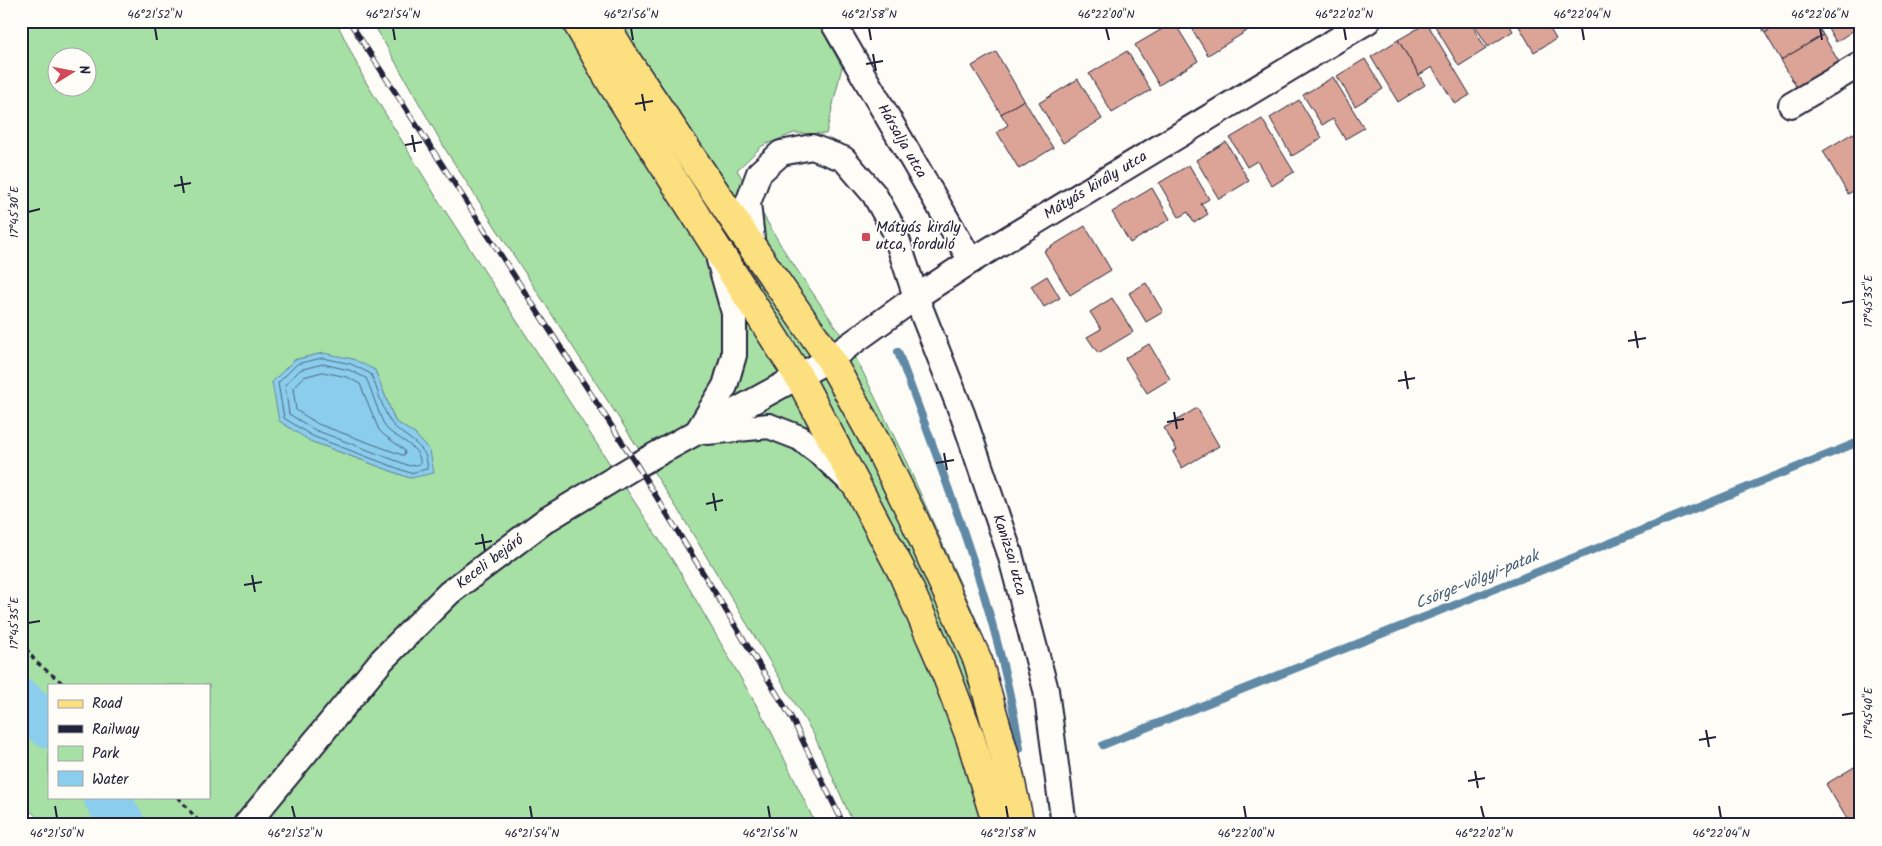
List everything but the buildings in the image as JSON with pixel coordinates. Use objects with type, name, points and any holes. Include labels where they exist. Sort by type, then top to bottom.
[{"type":"main road","points":[[576,21],[612,84],[716,250],[799,377],[902,572],[942,663],[970,737],[997,825]]},
{"type":"main road","points":[[603,21],[629,64],[830,359],[879,448],[914,519],[978,661],[1006,760],[1020,825]]},
{"type":"street","name":"Hársalja utca","points":[[832,21],[971,261]]},
{"type":"street","name":"Mátyás király utca","points":[[799,377],[830,359],[916,297],[971,261],[1368,21]]},
{"type":"street","points":[[1791,105],[1861,64]]},
{"type":"street","name":"Kanizsai utca","points":[[753,248],[748,203],[759,173],[781,153],[812,147],[844,159],[874,194],[894,230],[916,297],[964,416],[1010,554],[1046,690],[1064,825]]},
{"type":"street","points":[[696,434],[725,386],[734,355],[734,314],[716,250]]},
{"type":"street","name":"Keceli bejáró","points":[[246,825],[382,660],[449,593],[546,520],[637,465],[799,377]]},
{"type":"street","points":[[696,434],[769,426],[800,438],[821,454],[859,490]]},
{"type":"path","points":[[21,641],[36,662],[64,684]]},
{"type":"path","points":[[179,798],[202,825]]},
{"type":"green space","points":[[21,21],[336,21],[364,79],[440,203],[677,567],[770,729],[816,825],[46,825],[21,803]],"holes":[[[323,353],[375,370],[395,421],[416,435],[410,478],[310,441],[272,382],[294,360]]]},
{"type":"green space","points":[[372,21],[817,21],[842,67],[826,134],[794,133],[762,146],[737,170],[783,249],[854,354],[905,459],[976,619],[1009,720],[1029,825],[854,825],[814,735],[682,516],[447,152]]},
{"type":"water","points":[[323,353],[353,359],[375,370],[395,421],[416,435],[430,451],[434,473],[410,478],[310,441],[279,421],[272,382],[294,360]]},
{"type":"waterway","points":[[898,352],[969,547],[998,646],[1020,748]]},
{"type":"waterway","name":"Csörge-völgyi-patak","points":[[1103,745],[1861,441]]},
{"type":"waterway","points":[[21,701],[48,725]]},
{"type":"waterway","points":[[107,798],[123,825]]},
{"type":"railway","points":[[349,21],[637,465],[791,717],[844,825]]},
{"type":"place","name":"Mátyás király utca, forduló","points":[[866,237]]}]
